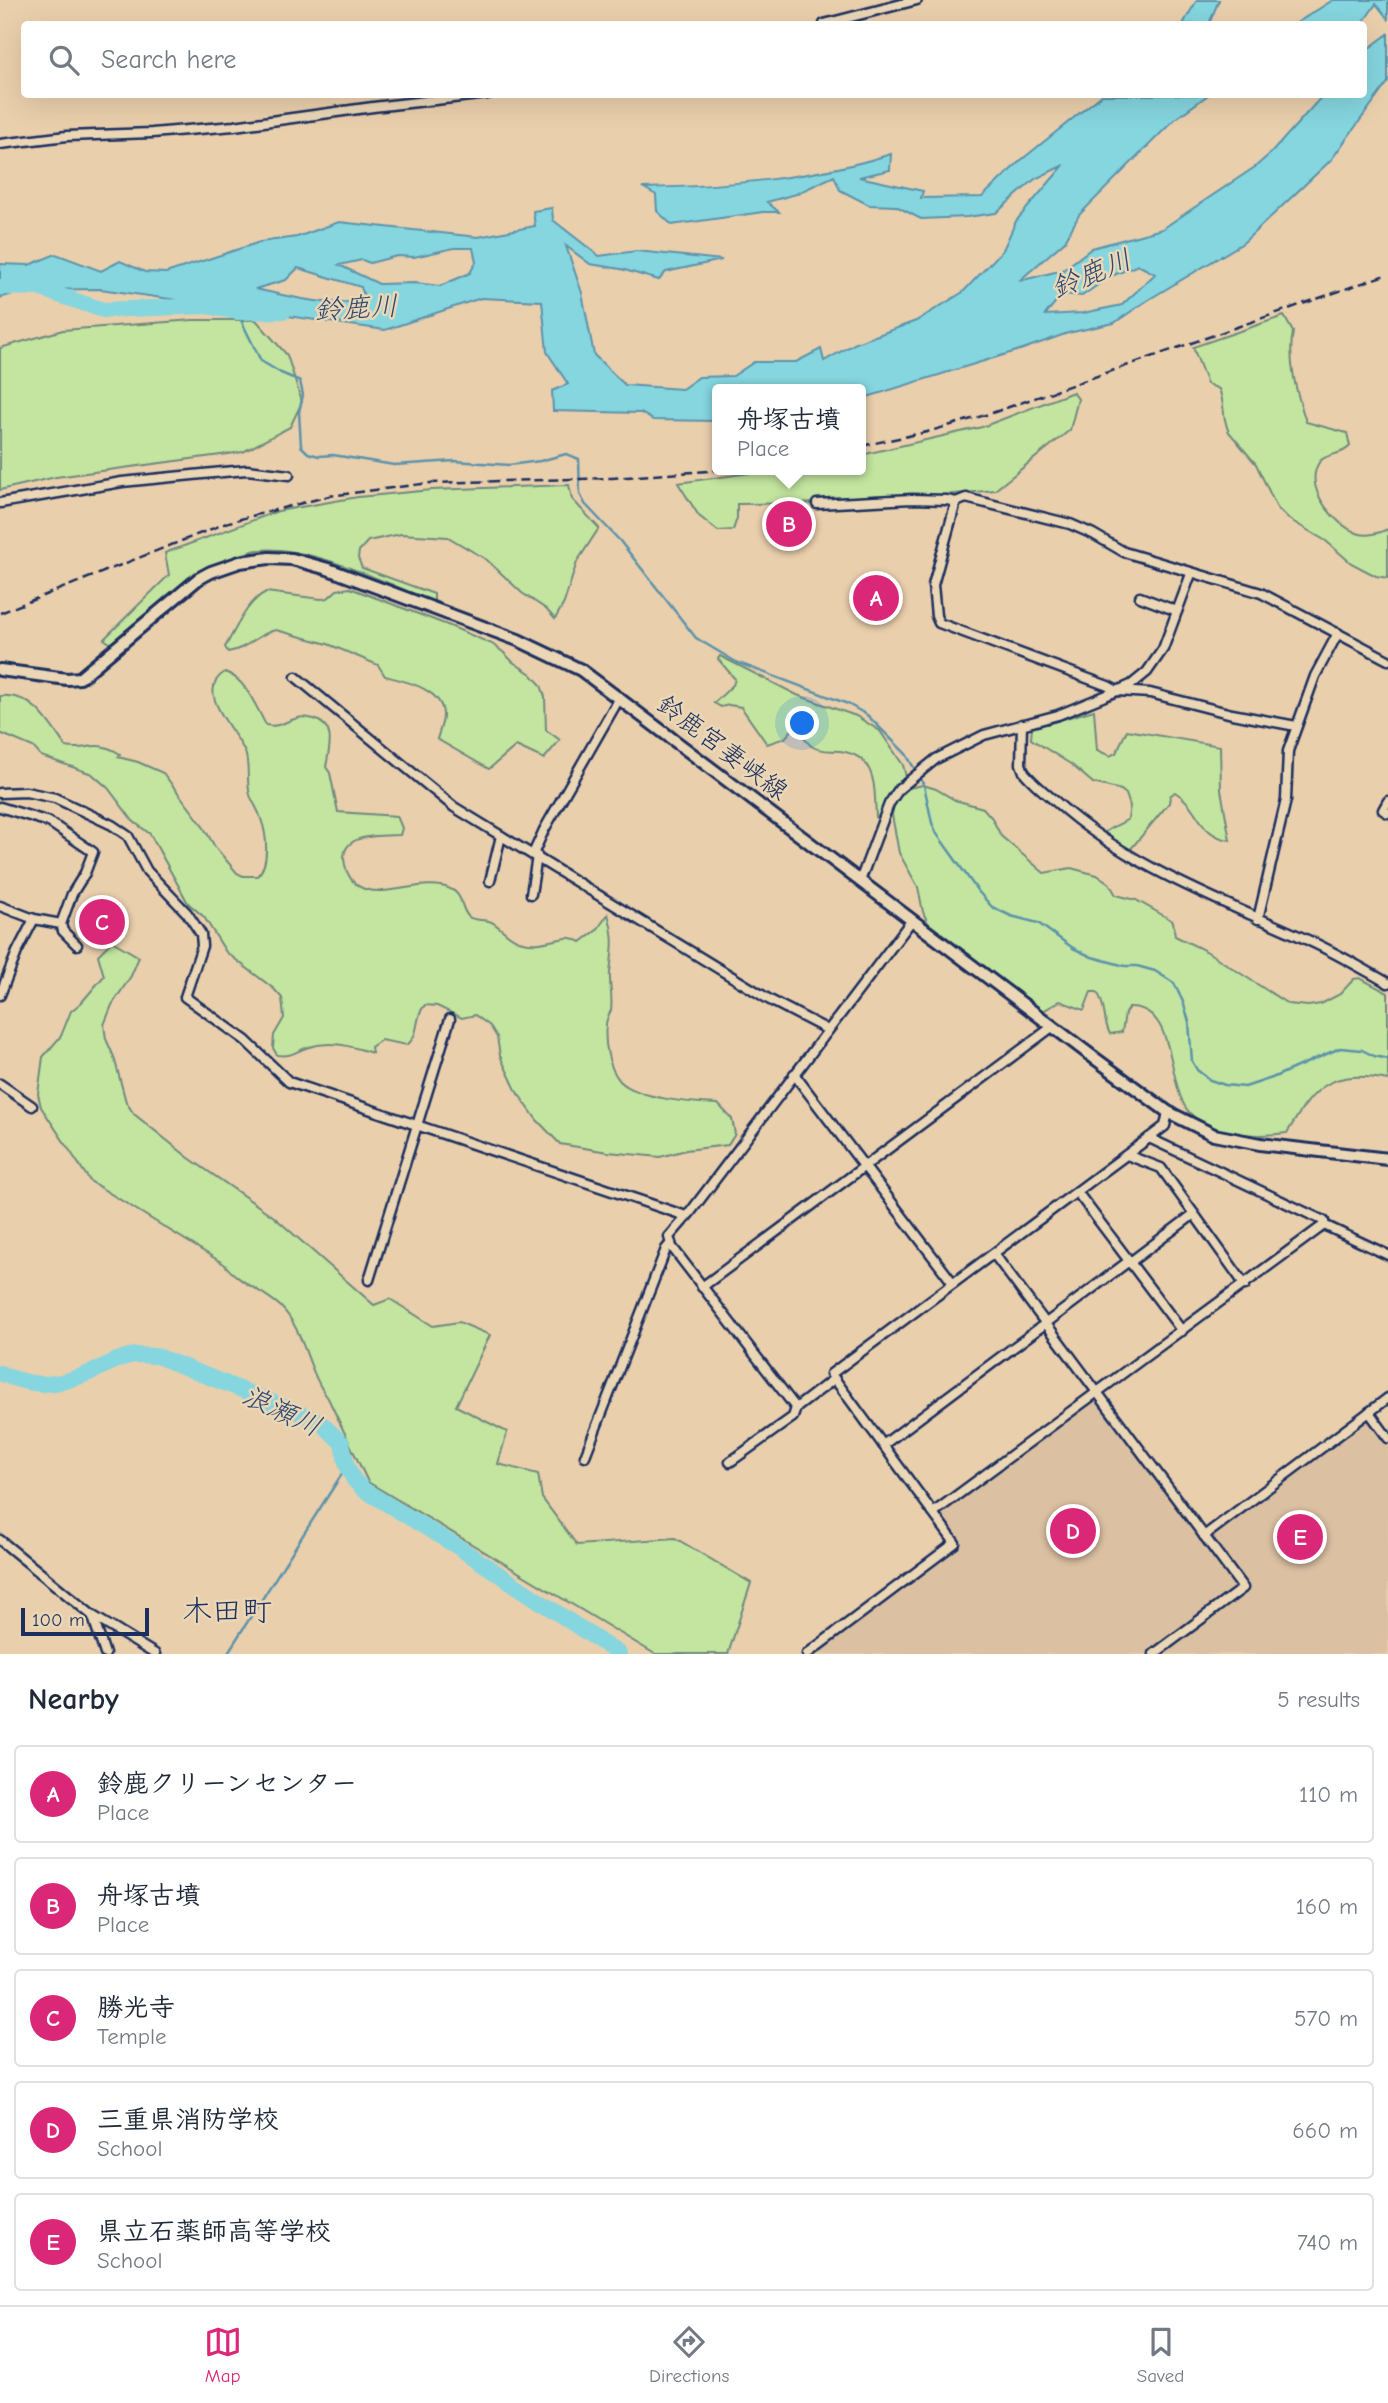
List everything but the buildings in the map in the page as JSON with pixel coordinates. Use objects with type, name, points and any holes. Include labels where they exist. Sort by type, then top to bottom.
[{"type":"main road","name":"鈴鹿宮妻峡線","points":[[0,670],[67,679],[80,678],[198,579],[240,562],[279,558],[328,569],[534,646],[581,670],[1168,1112],[1214,1135],[1388,1159]]},
{"type":"street","points":[[836,21],[917,0]]},
{"type":"street","points":[[0,144],[67,136],[234,126],[453,98]]},
{"type":"street","points":[[0,503],[122,482],[223,472],[247,470],[289,475]]},
{"type":"street","points":[[817,504],[912,499],[956,502],[966,498],[1070,524],[1124,552],[1261,593],[1388,660]]},
{"type":"street","points":[[956,502],[933,585],[939,623],[1108,685],[1117,691],[1150,693],[1232,714],[1296,726]]},
{"type":"street","points":[[860,881],[889,804],[899,789],[936,759],[984,734],[1059,715],[1117,691],[1140,678],[1156,661],[1191,573]]},
{"type":"street","points":[[1140,597],[1177,611]]},
{"type":"street","points":[[1258,919],[1286,800],[1288,751],[1315,676],[1338,633]]},
{"type":"street","points":[[296,677],[454,807],[770,1000],[828,1030]]},
{"type":"street","points":[[531,894],[535,855],[620,697]]},
{"type":"street","points":[[1022,724],[1021,764],[1024,772],[1072,817],[1124,852],[1207,896],[1314,943],[1388,983]]},
{"type":"street","points":[[0,793],[26,792],[55,798],[112,825],[128,836],[147,871],[187,913],[201,934],[202,946],[186,997],[245,1040],[289,1083],[686,1216]]},
{"type":"street","points":[[1388,801],[1383,810],[1388,813]]},
{"type":"street","points":[[0,807],[49,822],[93,852],[85,873],[72,894],[61,924],[63,931],[77,945]]},
{"type":"street","points":[[490,881],[501,836]]},
{"type":"street","points":[[0,906],[34,919],[61,924]]},
{"type":"street","points":[[0,995],[34,919]]},
{"type":"street","points":[[796,1408],[702,1287],[669,1237],[690,1214],[912,920]]},
{"type":"street","points":[[369,1280],[450,1019]]},
{"type":"street","points":[[702,1287],[1052,1027]]},
{"type":"street","points":[[794,1074],[953,1283]]},
{"type":"street","points":[[0,1084],[32,1107]]},
{"type":"street","points":[[807,1654],[955,1543],[831,1374],[1165,1126],[1168,1112]]},
{"type":"street","points":[[1149,1138],[1324,1220],[1324,1225]]},
{"type":"street","points":[[1127,1155],[1161,1168],[1245,1284]]},
{"type":"street","points":[[1077,1192],[1182,1331]]},
{"type":"street","points":[[883,1445],[1194,1214]]},
{"type":"street","points":[[1324,1225],[1388,1255]]},
{"type":"street","points":[[933,1513],[1324,1225]]},
{"type":"street","points":[[585,1456],[666,1249],[671,1243]]},
{"type":"street","points":[[994,1254],[1243,1588],[1154,1654]]},
{"type":"street","points":[[730,1462],[793,1417],[796,1408],[834,1379]]},
{"type":"street","points":[[1204,1536],[1388,1398]]},
{"type":"street","points":[[1369,1412],[1388,1438]]},
{"type":"street","points":[[0,1540],[93,1616],[155,1654]]},
{"type":"street","points":[[93,1616],[105,1654]]},
{"type":"shaded area","points":[[1092,1402],[1099,1402],[1236,1588],[1146,1654],[814,1654],[960,1544],[941,1517],[942,1512]]},
{"type":"shaded area","points":[[1370,1420],[1388,1445],[1388,1654],[1160,1654],[1247,1589],[1211,1539],[1212,1536]]},
{"type":"green space","points":[[1284,316],[1293,332],[1292,366],[1306,422],[1347,433],[1350,446],[1318,463],[1316,488],[1325,507],[1349,529],[1369,535],[1388,529],[1388,578],[1376,576],[1351,563],[1326,541],[1287,518],[1277,508],[1256,464],[1229,432],[1219,389],[1207,384],[1193,347]]},
{"type":"green space","points":[[193,320],[256,320],[287,355],[302,402],[290,427],[243,452],[56,477],[0,490],[0,348],[63,330]]},
{"type":"green space","points":[[1073,392],[1078,399],[1070,430],[995,490],[863,503],[737,504],[737,518],[733,530],[718,531],[699,516],[678,483],[735,475],[866,475],[866,454],[982,427]]},
{"type":"green space","points":[[569,485],[572,499],[599,528],[577,562],[564,603],[555,619],[487,560],[448,537],[401,534],[368,541],[359,551],[358,558],[362,568],[434,594],[434,602],[342,565],[291,551],[269,549],[249,552],[211,568],[176,591],[111,644],[104,639],[169,575],[165,553],[278,511],[358,497],[432,490]]},
{"type":"green space","points":[[350,588],[492,644],[541,685],[545,697],[546,730],[560,740],[544,759],[516,746],[489,769],[437,739],[443,716],[437,699],[422,688],[385,676],[378,665],[328,644],[276,630],[235,650],[228,652],[225,647],[253,602],[266,592],[321,599],[328,598],[337,590]]},
{"type":"green space","points":[[720,656],[797,695],[856,716],[880,731],[903,765],[906,777],[887,805],[881,820],[876,817],[872,775],[861,759],[840,751],[816,749],[794,728],[785,738],[767,744],[741,707],[721,707],[714,703],[733,685],[735,679],[718,659]]},
{"type":"green space","points":[[225,672],[245,687],[266,725],[278,725],[304,717],[321,722],[326,727],[330,746],[326,767],[330,773],[338,812],[397,816],[402,828],[400,835],[362,838],[354,841],[344,854],[345,865],[352,880],[362,888],[375,891],[435,885],[448,888],[457,894],[469,917],[489,921],[514,939],[526,943],[568,938],[581,942],[597,930],[608,914],[613,943],[611,1010],[606,1023],[606,1039],[612,1069],[620,1081],[639,1092],[666,1099],[718,1104],[732,1119],[735,1134],[728,1145],[686,1150],[660,1157],[560,1144],[537,1120],[517,1092],[500,1056],[497,1037],[490,1026],[475,1015],[462,1018],[437,1006],[425,1005],[414,1036],[407,1045],[381,1040],[371,1047],[372,1053],[349,1046],[325,1044],[291,1054],[277,1055],[273,1048],[274,1035],[284,1018],[282,998],[226,952],[204,917],[188,903],[150,834],[133,821],[108,788],[92,774],[41,756],[33,747],[0,733],[0,696],[12,696],[31,704],[39,711],[66,747],[104,747],[120,754],[118,757],[163,773],[201,823],[215,847],[237,873],[257,876],[266,857],[263,826],[250,795],[245,752],[220,711],[213,690],[216,680]]},
{"type":"green space","points":[[1094,710],[1097,750],[1110,756],[1116,753],[1127,730],[1220,746],[1221,790],[1230,840],[1211,833],[1190,805],[1175,792],[1130,850],[1118,849],[1101,836],[1128,819],[1130,806],[1126,794],[1121,790],[1093,783],[1072,765],[1031,739],[1032,728]]},
{"type":"green space","points":[[923,785],[955,800],[983,808],[992,818],[1001,836],[1044,873],[1071,868],[1097,875],[1109,883],[1116,895],[1136,900],[1173,921],[1175,936],[1206,951],[1288,1004],[1321,1004],[1340,994],[1354,979],[1360,978],[1388,993],[1388,1080],[1352,1077],[1326,1085],[1306,1103],[1287,1133],[1235,1133],[1198,1120],[1182,1100],[1163,1033],[1156,1019],[1145,1010],[1129,1007],[1125,1013],[1122,1032],[1110,1034],[1097,992],[1091,992],[1084,1010],[1060,1001],[1043,1011],[928,923],[918,887],[899,853],[892,815],[894,802],[909,788]]},
{"type":"green space","points":[[112,941],[139,957],[104,1025],[126,1102],[134,1114],[189,1158],[274,1217],[374,1305],[390,1299],[433,1326],[459,1322],[490,1335],[456,1406],[507,1432],[498,1464],[538,1474],[542,1498],[577,1545],[675,1538],[751,1583],[728,1654],[655,1654],[368,1482],[315,1376],[295,1327],[280,1306],[224,1264],[90,1181],[41,1107],[38,1094],[43,1057],[61,1036],[71,1011],[104,976],[98,955]]},
{"type":"water","points":[[1197,0],[1219,0],[1210,21],[1185,21]]},
{"type":"water","points":[[1333,0],[1388,0],[1388,19],[1376,4],[1364,21],[1300,21]]},
{"type":"water","points":[[1388,34],[1388,82],[1331,160],[1243,243],[1114,323],[1068,333],[866,397],[866,384],[712,384],[712,421],[653,420],[641,413],[553,411],[552,391],[568,384],[547,352],[542,301],[481,298],[385,330],[100,289],[26,290],[0,298],[0,264],[29,265],[56,254],[101,271],[120,261],[145,272],[166,273],[260,242],[297,237],[339,222],[478,237],[535,226],[533,211],[552,208],[553,220],[599,256],[637,251],[722,260],[666,272],[659,280],[621,269],[590,264],[566,246],[582,293],[594,355],[625,385],[682,389],[699,377],[733,376],[754,362],[796,362],[821,349],[824,361],[856,343],[916,321],[963,292],[1003,250],[1016,221],[1064,165],[1035,179],[996,213],[967,217],[921,219],[896,206],[869,205],[840,190],[834,176],[796,194],[767,202],[779,212],[672,225],[657,211],[656,195],[644,188],[769,180],[831,170],[891,154],[890,170],[859,177],[923,191],[921,198],[982,197],[1020,161],[1098,98],[1204,98],[1175,119],[1079,215],[1065,241],[1019,281],[1063,270],[1092,248],[1162,229],[1255,167],[1320,98],[1367,98],[1367,50]],"holes":[[[454,248],[473,248],[476,262],[470,273],[440,286],[415,283],[379,284],[339,265],[362,260],[370,263],[397,256],[414,257]],[[1138,265],[1155,274],[1122,305],[1083,313],[1045,315],[1062,294],[1082,296],[1109,277]],[[298,268],[361,287],[365,299],[324,302],[255,289],[286,280]]]},
{"type":"waterway","name":"鈴鹿川","points":[[0,287],[38,288],[103,310],[206,306],[237,312],[284,311]]},
{"type":"waterway","points":[[237,312],[261,361],[300,381],[303,395],[299,412],[301,446],[308,453],[394,465],[455,461],[509,465],[566,454],[579,459],[580,494],[585,504],[620,541],[696,638],[736,662],[848,704],[867,715],[906,754],[924,785],[937,834],[992,907],[1011,916],[1038,923],[1073,948],[1092,957],[1155,971],[1174,983],[1189,1022],[1192,1061],[1197,1070],[1210,1080],[1245,1087],[1340,1048],[1362,1050],[1388,1059]]},
{"type":"waterway","name":"浪瀬川","points":[[0,1373],[23,1381],[55,1383],[77,1378],[129,1356],[157,1356],[319,1421],[342,1443],[347,1466],[354,1480],[364,1490],[461,1549],[619,1654]]},
{"type":"waterway","points":[[227,1654],[347,1466]]},
{"type":"railway","points":[[866,445],[927,432],[989,414],[1388,274]]},
{"type":"railway","points":[[0,613],[229,522],[329,496],[430,483],[612,478],[712,471]]},
{"type":"place","name":"舟塚古墳","points":[[789,524]]},
{"type":"place","name":"鈴鹿クリーンセンター","points":[[876,598]]},
{"type":"place","name":"勝光寺","points":[[102,922]]},
{"type":"place","name":"三重県消防学校","points":[[1073,1531]]},
{"type":"place","name":"県立石薬師高等学校","points":[[1300,1537]]},
{"type":"district","name":"木田町","points":[[227,1611]]}]
